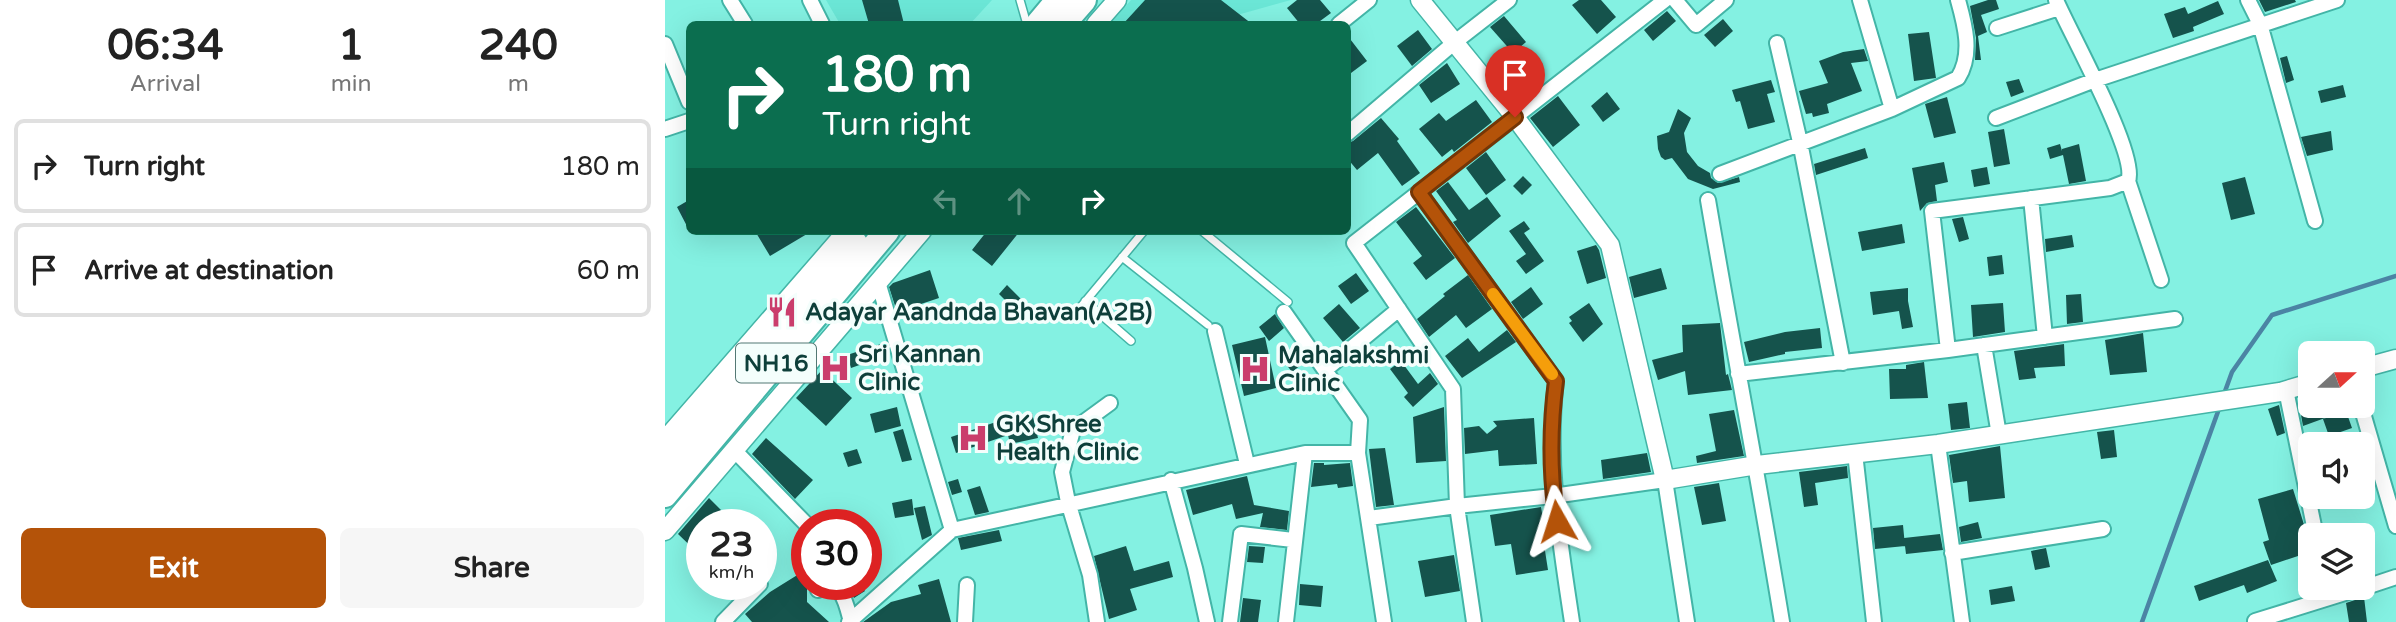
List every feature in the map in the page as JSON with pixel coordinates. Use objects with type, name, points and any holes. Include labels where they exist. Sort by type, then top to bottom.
[{"type":"highway","points":[[1032,21],[1058,0]]},
{"type":"highway","points":[[1066,21],[1084,0]]},
{"type":"highway","name":"NH16","points":[[665,467],[862,235]]},
{"type":"highway","name":"NH16","points":[[665,495],[884,235]]},
{"type":"street","points":[[730,0],[742,21]]},
{"type":"street","points":[[810,0],[820,21]]},
{"type":"street","points":[[1030,21],[1044,0]]},
{"type":"street","points":[[1099,21],[1117,0]]},
{"type":"street","points":[[1343,21],[1369,0]]},
{"type":"street","points":[[1420,0],[1515,117],[1610,245],[1665,480],[1687,622]]},
{"type":"street","points":[[1351,131],[1509,0]]},
{"type":"street","points":[[1475,622],[1457,506],[1453,389],[1354,243],[1665,0]]},
{"type":"street","points":[[1675,0],[1696,25],[1726,0]]},
{"type":"street","points":[[1860,0],[1892,109]]},
{"type":"street","points":[[1720,174],[1892,109],[1958,78],[1963,71],[1967,34],[1958,0]]},
{"type":"street","points":[[2248,0],[2260,24],[2315,221]]},
{"type":"street","points":[[1996,118],[2095,80],[2337,0]]},
{"type":"street","points":[[1997,28],[2057,4],[2095,80],[2127,154],[2131,174],[2128,181],[2161,280]]},
{"type":"street","points":[[1777,43],[1800,142],[1843,363]]},
{"type":"street","points":[[665,44],[686,95]]},
{"type":"street","points":[[665,130],[686,122]]},
{"type":"street","points":[[1948,350],[1932,211],[2110,188],[2128,181]]},
{"type":"street","points":[[1419,192],[1556,381],[1553,407],[1553,496],[1572,622]]},
{"type":"street","points":[[2031,198],[2045,337]]},
{"type":"street","points":[[1708,200],[1738,374],[1757,465],[1782,622]]},
{"type":"street","points":[[665,440],[844,235]]},
{"type":"street","points":[[665,531],[915,235]]},
{"type":"street","points":[[878,282],[952,530]]},
{"type":"street","points":[[1286,307],[1360,421],[1358,453],[1384,622]]},
{"type":"street","points":[[1325,370],[1399,309]]},
{"type":"street","points":[[1738,374],[1948,350],[2175,319]]},
{"type":"street","points":[[1211,328],[1247,464]]},
{"type":"street","points":[[1984,345],[1999,435]]},
{"type":"street","points":[[2375,365],[2396,359]]},
{"type":"street","points":[[1369,518],[1553,496],[1757,465],[1938,444],[2298,387]]},
{"type":"street","points":[[2283,391],[2313,523]]},
{"type":"street","points":[[1097,622],[1090,575],[1062,472],[1073,430],[1110,403]]},
{"type":"street","points":[[2364,418],[2396,526]]},
{"type":"street","points":[[1938,444],[1962,622]]},
{"type":"street","points":[[735,451],[791,509]]},
{"type":"street","points":[[845,600],[850,622],[952,530],[1068,502],[1305,453],[1358,453]]},
{"type":"street","points":[[1286,622],[1293,540],[1305,453]]},
{"type":"street","points":[[1855,453],[1874,622]]},
{"type":"street","points":[[1171,480],[1207,622]]},
{"type":"street","points":[[1952,553],[2103,529]]},
{"type":"street","points":[[1230,622],[1241,534],[1293,540]]},
{"type":"street","points":[[2375,584],[2396,577]]},
{"type":"street","points":[[965,622],[967,585]]},
{"type":"street","points":[[723,622],[745,600]]},
{"type":"street","points":[[2255,621],[2310,600]]},
{"type":"lane","points":[[1020,0],[1028,21]]},
{"type":"lane","points":[[1079,309],[1141,235]]},
{"type":"lane","points":[[1209,235],[1286,307]]},
{"type":"lane","points":[[1122,257],[1211,328]]},
{"type":"lane","points":[[1085,301],[1131,341]]},
{"type":"shaded area","points":[[826,0],[992,0],[973,21],[838,21]]},
{"type":"shaded area","points":[[1131,0],[1291,0],[1216,21],[1113,21]]},
{"type":"building","points":[[862,0],[898,0],[903,21],[868,21]]},
{"type":"building","points":[[1145,0],[1221,0],[1248,21],[1126,21]]},
{"type":"building","points":[[1297,0],[1320,0],[1331,13],[1320,21],[1298,21],[1287,8]]},
{"type":"building","points":[[1579,0],[1601,0],[1616,17],[1597,34],[1572,5]]},
{"type":"building","points":[[1996,0],[1999,9],[1981,15],[1987,32],[1978,36],[1981,60],[1975,60],[1976,38],[1970,6]]},
{"type":"building","points":[[2259,0],[2295,0],[2296,2],[2265,12]]},
{"type":"building","points":[[2218,1],[2224,14],[2193,27],[2194,31],[2173,38],[2164,14],[2185,7],[2188,14]]},
{"type":"building","points":[[1667,11],[1676,21],[1653,41],[1644,30]]},
{"type":"building","points":[[1504,16],[1526,42],[1513,53],[1490,27]]},
{"type":"building","points":[[1723,19],[1733,31],[1715,47],[1704,35]]},
{"type":"building","points":[[1418,30],[1432,49],[1412,66],[1397,46]]},
{"type":"building","points":[[1929,32],[1936,78],[1914,81],[1908,34]]},
{"type":"building","points":[[1351,40],[1367,61],[1351,73]]},
{"type":"building","points":[[1864,49],[1868,61],[1851,63],[1862,91],[1827,104],[1829,113],[1813,117],[1812,113],[1806,114],[1799,91],[1828,83],[1819,61],[1843,52]]},
{"type":"building","points":[[2287,56],[2294,80],[2286,83],[2280,58]]},
{"type":"building","points":[[1447,63],[1460,84],[1431,103],[1419,85]]},
{"type":"building","points":[[2019,79],[2024,92],[2011,97],[2006,82]]},
{"type":"building","points":[[1771,80],[1775,92],[1767,94],[1775,122],[1748,129],[1740,101],[1736,102],[1732,90]]},
{"type":"building","points":[[2343,85],[2346,97],[2321,103],[2318,91]]},
{"type":"building","points":[[1607,92],[1620,109],[1603,122],[1591,106]]},
{"type":"building","points":[[1558,96],[1580,125],[1553,147],[1530,118]]},
{"type":"building","points":[[1947,97],[1956,133],[1934,138],[1925,104]]},
{"type":"building","points":[[1476,100],[1492,122],[1454,152],[1452,149],[1442,157],[1419,129],[1439,113],[1446,121]]},
{"type":"building","points":[[1678,109],[1691,118],[1684,133],[1687,152],[1698,166],[1710,173],[1711,178],[1718,183],[1739,177],[1740,182],[1713,189],[1688,179],[1672,158],[1665,160],[1661,157],[1657,136],[1669,132]]},
{"type":"building","points":[[1381,118],[1399,139],[1397,141],[1420,173],[1402,186],[1378,153],[1357,170],[1351,163],[1353,141]]},
{"type":"building","points":[[2004,129],[2010,164],[1994,167],[1988,132]]},
{"type":"building","points":[[2331,131],[2333,150],[2307,156],[2301,137]]},
{"type":"building","points":[[2060,144],[2062,151],[2079,144],[2086,181],[2069,184],[2063,155],[2050,159],[2047,148]]},
{"type":"building","points":[[1865,148],[1868,158],[1816,175],[1814,164]]},
{"type":"building","points":[[1486,152],[1506,180],[1486,195],[1466,168]]},
{"type":"building","points":[[1944,162],[1948,182],[1935,185],[1937,201],[1927,203],[1920,211],[1912,168]]},
{"type":"building","points":[[1987,167],[1990,184],[1974,187],[1971,170]]},
{"type":"building","points":[[1523,176],[1532,185],[1522,195],[1513,186]]},
{"type":"building","points":[[2245,177],[2255,214],[2231,220],[2222,183]]},
{"type":"building","points":[[1448,182],[1469,210],[1487,197],[1501,216],[1468,243],[1453,222],[1457,220],[1436,191]]},
{"type":"building","points":[[686,202],[686,224],[677,207]]},
{"type":"building","points":[[1416,207],[1455,258],[1426,280],[1413,263],[1422,256],[1396,222]]},
{"type":"building","points":[[1963,217],[1969,239],[1959,242],[1952,219]]},
{"type":"building","points":[[1524,221],[1530,229],[1524,233],[1544,261],[1526,274],[1516,261],[1526,254],[1509,231]]},
{"type":"building","points":[[1902,224],[1905,243],[1862,251],[1858,232]]},
{"type":"building","points":[[757,235],[805,235],[770,256]]},
{"type":"building","points":[[984,235],[1017,235],[992,266],[972,250]]},
{"type":"building","points":[[2072,235],[2074,247],[2046,252],[2045,239]]},
{"type":"building","points":[[1596,245],[1606,278],[1587,284],[1577,251]]},
{"type":"building","points":[[2002,255],[2004,274],[1989,276],[1987,257]]},
{"type":"building","points":[[1661,268],[1667,289],[1634,298],[1629,277]]},
{"type":"building","points":[[930,270],[939,298],[897,312],[889,287],[893,283]]},
{"type":"building","points":[[1356,273],[1369,291],[1351,304],[1338,286]]},
{"type":"building","points":[[1468,275],[1492,309],[1466,328],[1456,315],[1429,337],[1417,319]]},
{"type":"building","points":[[1007,285],[1026,304],[1017,312],[999,294]]},
{"type":"building","points":[[1531,287],[1543,304],[1523,319],[1511,302]]},
{"type":"building","points":[[1908,288],[1913,327],[1902,329],[1899,311],[1873,315],[1870,292]]},
{"type":"building","points":[[2081,294],[2083,322],[2067,324],[2066,295]]},
{"type":"building","points":[[1589,303],[1603,324],[1583,342],[1569,323],[1572,321],[1569,317]]},
{"type":"building","points":[[2003,303],[2005,332],[1973,337],[1971,305]]},
{"type":"building","points":[[1339,304],[1360,328],[1343,342],[1323,318]]},
{"type":"building","points":[[1275,314],[1284,328],[1269,341],[1259,327]]},
{"type":"building","points":[[1720,323],[1726,375],[1728,374],[1732,390],[1688,395],[1685,371],[1658,380],[1652,360],[1683,352],[1682,325]]},
{"type":"building","points":[[1820,328],[1822,348],[1785,352],[1749,362],[1744,342],[1785,332]]},
{"type":"building","points":[[1507,330],[1516,342],[1462,378],[1445,356],[1468,338],[1479,352]]},
{"type":"building","points":[[2143,333],[2147,372],[2110,375],[2105,340]]},
{"type":"building","points":[[1265,337],[1276,388],[1244,396],[1232,345]]},
{"type":"building","points":[[881,344],[885,356],[851,368],[847,355]]},
{"type":"building","points":[[2064,344],[2065,366],[2034,368],[2036,378],[2019,380],[2014,351]]},
{"type":"building","points":[[1297,347],[1306,361],[1292,372],[1282,359]]},
{"type":"building","points":[[1401,361],[1418,384],[1430,373],[1438,384],[1413,407],[1404,397],[1408,393],[1390,369]]},
{"type":"building","points":[[1924,362],[1928,398],[1890,399],[1889,369],[1906,369],[1906,365]]},
{"type":"building","points":[[822,370],[852,398],[826,426],[796,398]]},
{"type":"building","points":[[1967,402],[1970,428],[1951,430],[1948,404]]},
{"type":"building","points":[[2279,405],[2285,433],[2277,436],[2268,409]]},
{"type":"building","points":[[897,407],[901,426],[875,433],[870,414]]},
{"type":"building","points":[[1444,407],[1446,461],[1416,463],[1413,417]]},
{"type":"building","points":[[1734,410],[1744,456],[1697,463],[1696,456],[1716,451],[1709,414]]},
{"type":"building","points":[[1032,413],[1038,438],[1010,444],[1008,435],[956,453],[951,437]]},
{"type":"building","points":[[1534,418],[1537,464],[1499,466],[1498,450],[1465,454],[1464,428],[1479,426],[1487,434],[1497,426],[1493,421]]},
{"type":"building","points":[[2302,418],[2325,418],[2303,426]]},
{"type":"building","points":[[2348,418],[2352,428],[2328,432],[2323,419]]},
{"type":"building","points":[[903,429],[912,460],[902,462],[893,432]]},
{"type":"building","points":[[2114,430],[2117,457],[2101,459],[2097,432]]},
{"type":"building","points":[[766,438],[813,480],[795,499],[752,454]]},
{"type":"building","points":[[2000,446],[2005,498],[1969,502],[1967,481],[1953,483],[1949,455]]},
{"type":"building","points":[[1385,448],[1394,505],[1376,507],[1369,449]]},
{"type":"building","points":[[857,449],[862,463],[848,467],[843,453]]},
{"type":"building","points":[[1647,453],[1651,472],[1603,479],[1601,460]]},
{"type":"building","points":[[1314,463],[1350,463],[1353,486],[1338,488],[1337,484],[1311,487]]},
{"type":"building","points":[[1847,466],[1848,478],[1815,483],[1818,505],[1804,507],[1799,472]]},
{"type":"building","points":[[1247,476],[1254,505],[1289,511],[1287,530],[1260,527],[1263,513],[1236,519],[1232,504],[1193,515],[1186,490]]},
{"type":"building","points":[[958,479],[962,492],[952,495],[948,482]]},
{"type":"building","points":[[1719,483],[1726,521],[1702,525],[1694,487]]},
{"type":"building","points":[[980,486],[989,512],[975,515],[967,490]]},
{"type":"building","points":[[2293,489],[2304,523],[2298,523],[2298,556],[2271,565],[2263,542],[2269,540],[2258,499]]},
{"type":"building","points":[[709,498],[720,509],[700,509]]},
{"type":"building","points":[[912,499],[914,515],[895,518],[892,503]]},
{"type":"building","points":[[925,506],[932,535],[922,540],[914,508]]},
{"type":"building","points":[[1541,507],[1548,570],[1516,575],[1511,544],[1495,546],[1490,515]]},
{"type":"building","points":[[1978,522],[1982,538],[1961,542],[1959,527]]},
{"type":"building","points":[[686,525],[686,542],[678,534]]},
{"type":"building","points":[[1903,525],[1905,546],[1875,549],[1873,528]]},
{"type":"building","points":[[999,530],[1002,541],[961,550],[958,538]]},
{"type":"building","points":[[1940,534],[1943,550],[1906,554],[1904,538]]},
{"type":"building","points":[[1126,546],[1134,571],[1169,561],[1173,577],[1130,589],[1137,610],[1109,619],[1094,556]]},
{"type":"building","points":[[1249,546],[1265,547],[1263,563],[1247,562]]},
{"type":"building","points":[[2046,548],[2050,567],[2035,570],[2031,551]]},
{"type":"building","points":[[1454,555],[1460,591],[1425,597],[1418,561]]},
{"type":"building","points":[[2268,560],[2277,581],[2247,593],[2244,585],[2199,601],[2194,586]]},
{"type":"building","points":[[791,579],[791,600],[807,600],[829,622],[752,622],[745,614],[761,600],[777,600],[777,588]]},
{"type":"building","points":[[939,579],[951,622],[863,622],[891,602],[921,594],[918,585]]},
{"type":"building","points":[[1300,584],[1323,586],[1321,607],[1299,605]]},
{"type":"building","points":[[2012,586],[2015,601],[1991,605],[1989,590]]},
{"type":"building","points":[[1243,598],[1261,600],[1258,622],[1240,622]]},
{"type":"building","points":[[2364,600],[2367,622],[2349,622],[2346,603]]},
{"type":"waterway","points":[[2224,394],[2232,372],[2272,315],[2396,276]]},
{"type":"waterway","points":[[2142,622],[2220,406]]},
{"type":"slow traffic","points":[[1493,294],[1552,374]]},
{"type":"place","name":"Adayar Aandnda Bhavan(A2B)","points":[[782,312]]},
{"type":"place","name":"Sri Kannan Clinic","points":[[835,368]]},
{"type":"place","name":"Mahalakshmi Clinic","points":[[1255,369]]},
{"type":"place","name":"GK Shree Health Clinic","points":[[973,438]]},
{"type":"route","points":[[1515,117],[1419,192],[1556,381],[1553,407],[1553,496],[1557,521]]}]
